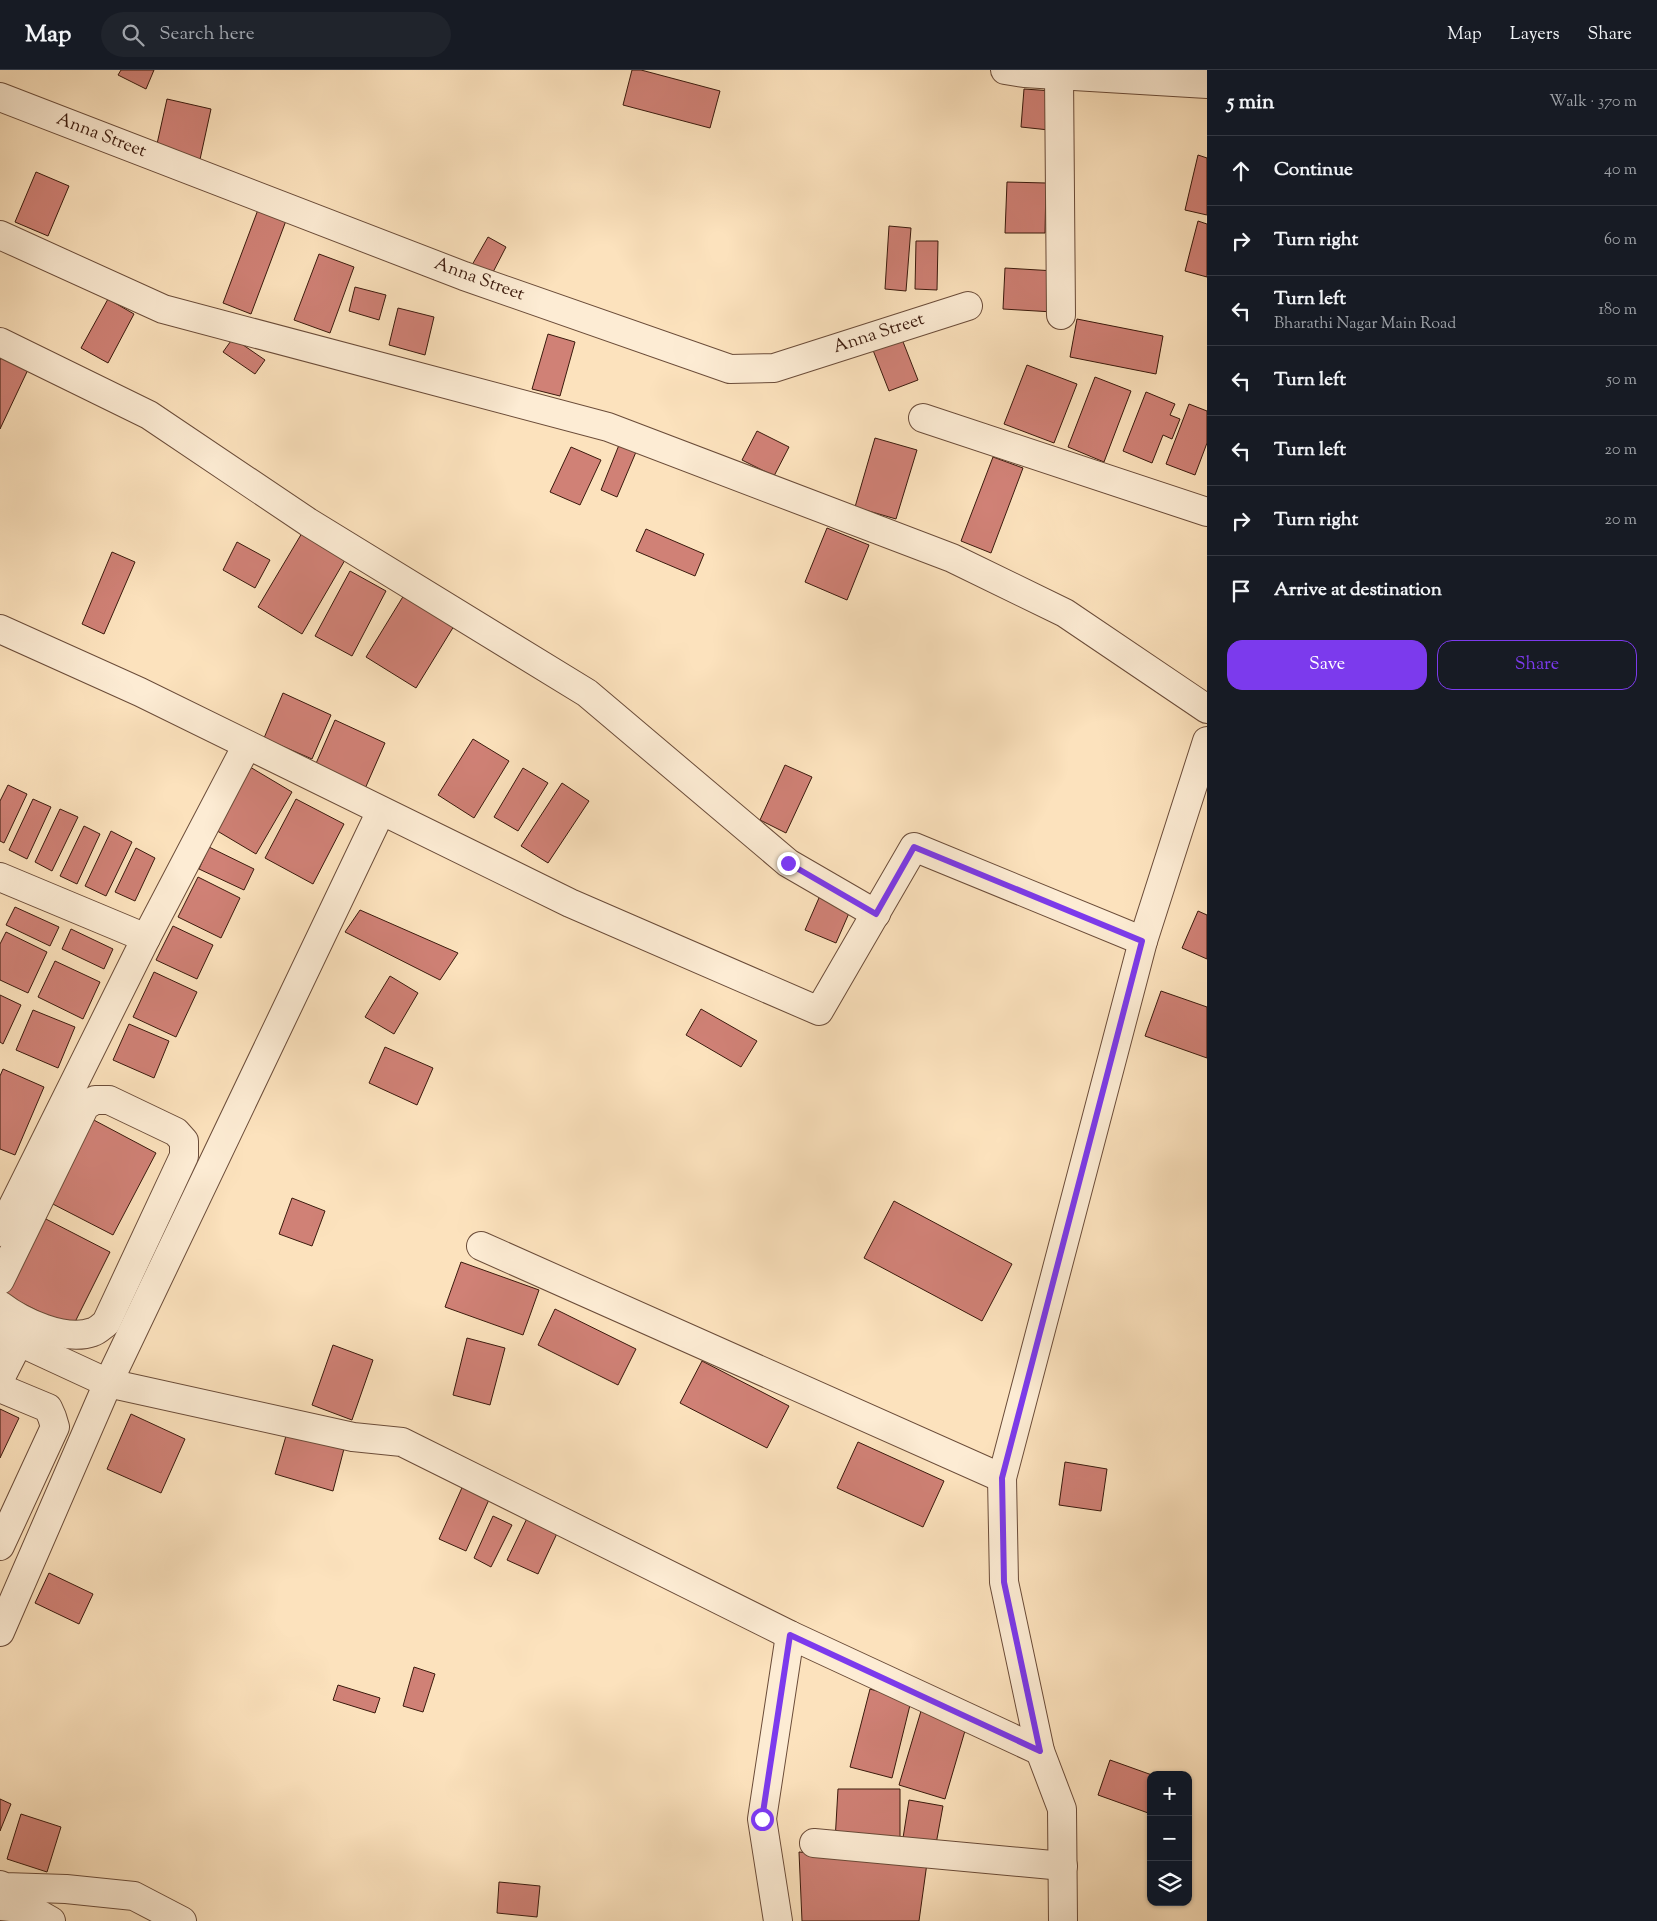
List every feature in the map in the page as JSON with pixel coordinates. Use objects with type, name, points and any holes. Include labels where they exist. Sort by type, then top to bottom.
[{"type":"street","points":[[1018,71],[1058,76],[1207,84]]},
{"type":"street","points":[[1058,76],[1061,315]]},
{"type":"street","name":"Anna Street","points":[[0,97],[464,276],[730,369],[774,368],[968,306]]},
{"type":"street","points":[[0,235],[163,309],[608,427],[952,558],[1065,613],[1207,709]]},
{"type":"street","points":[[0,342],[149,415],[308,522],[587,694],[788,863],[876,914]]},
{"type":"street","points":[[922,418],[1207,512]]},
{"type":"street","points":[[0,629],[140,692],[570,903],[819,1011],[914,847],[1142,941]]},
{"type":"street","points":[[1063,1921],[1062,1809],[1040,1751],[1004,1582],[1002,1478],[1142,941],[1207,741]]},
{"type":"street","points":[[0,1232],[146,938],[247,745]]},
{"type":"street","points":[[0,1632],[108,1382],[381,811]]},
{"type":"street","points":[[2,882],[146,938]]},
{"type":"street","points":[[0,1280],[85,1106],[96,1100],[109,1100],[176,1132],[184,1141],[184,1156],[106,1323],[94,1332],[78,1335],[16,1332]]},
{"type":"street","points":[[481,1246],[1002,1478]]},
{"type":"street","points":[[0,1305],[16,1332],[108,1382],[353,1437],[402,1442],[790,1635],[1040,1751]]},
{"type":"street","points":[[0,1380],[16,1332]]},
{"type":"street","points":[[0,1388],[48,1408],[55,1427],[0,1546]]},
{"type":"street","points":[[778,1921],[762,1819],[790,1635]]},
{"type":"street","points":[[814,1844],[1063,1866]]},
{"type":"street","points":[[0,1885],[5,1887],[66,1889],[134,1896],[182,1921]]},
{"type":"street","points":[[0,1906],[30,1909],[51,1921]]},
{"type":"building","points":[[121,70],[154,70],[146,89],[118,75]]},
{"type":"building","points":[[632,70],[641,70],[720,91],[710,128],[623,105]]},
{"type":"building","points":[[1024,89],[1053,91],[1049,130],[1021,127]]},
{"type":"building","points":[[167,99],[211,109],[199,164],[155,153]]},
{"type":"building","points":[[1198,155],[1207,158],[1207,215],[1185,210]]},
{"type":"building","points":[[36,172],[69,186],[48,236],[15,222]]},
{"type":"building","points":[[1007,182],[1046,183],[1045,233],[1005,233]]},
{"type":"building","points":[[259,207],[287,218],[251,314],[223,303]]},
{"type":"building","points":[[1198,221],[1207,224],[1207,277],[1185,271]]},
{"type":"building","points":[[889,226],[911,228],[906,291],[885,289]]},
{"type":"building","points":[[488,237],[506,247],[491,276],[472,265]]},
{"type":"building","points":[[916,241],[938,241],[937,290],[915,289]]},
{"type":"building","points":[[319,254],[354,267],[330,333],[294,320]]},
{"type":"building","points":[[1005,268],[1055,271],[1053,312],[1003,309]]},
{"type":"building","points":[[355,287],[386,295],[379,320],[349,311]]},
{"type":"building","points":[[108,299],[134,314],[108,363],[81,348]]},
{"type":"building","points":[[398,308],[434,317],[425,355],[389,345]]},
{"type":"building","points":[[1077,319],[1163,336],[1156,374],[1070,357]]},
{"type":"building","points":[[898,329],[918,380],[889,391],[869,340]]},
{"type":"building","points":[[548,334],[575,342],[560,396],[532,389]]},
{"type":"building","points":[[233,338],[265,360],[255,374],[223,352]]},
{"type":"building","points":[[6,347],[33,359],[0,429],[0,360]]},
{"type":"building","points":[[1027,365],[1077,384],[1054,443],[1004,424]]},
{"type":"building","points":[[1095,377],[1131,391],[1104,462],[1068,447]]},
{"type":"building","points":[[1146,392],[1175,404],[1170,415],[1180,419],[1172,439],[1163,435],[1152,463],[1123,451]]},
{"type":"building","points":[[1189,404],[1207,411],[1207,443],[1195,475],[1166,464]]},
{"type":"building","points":[[757,431],[789,447],[774,476],[742,460]]},
{"type":"building","points":[[875,438],[917,450],[896,519],[855,507]]},
{"type":"building","points":[[619,445],[636,452],[617,497],[601,490]]},
{"type":"building","points":[[571,447],[601,460],[580,505],[550,492]]},
{"type":"building","points":[[993,457],[1023,468],[991,553],[961,541]]},
{"type":"building","points":[[827,528],[869,545],[847,600],[805,582]]},
{"type":"building","points":[[646,529],[704,554],[695,576],[636,551]]},
{"type":"building","points":[[302,533],[345,560],[302,634],[258,607]]},
{"type":"building","points":[[237,542],[270,560],[255,588],[223,570]]},
{"type":"building","points":[[112,552],[135,562],[104,634],[82,624]]},
{"type":"building","points":[[350,571],[386,591],[352,656],[315,636]]},
{"type":"building","points":[[404,595],[454,626],[416,688],[366,657]]},
{"type":"building","points":[[283,693],[331,715],[312,759],[264,738]]},
{"type":"building","points":[[335,720],[385,743],[364,791],[314,768]]},
{"type":"building","points":[[473,739],[509,761],[474,818],[438,795]]},
{"type":"building","points":[[785,765],[812,777],[786,833],[760,820]]},
{"type":"building","points":[[250,767],[292,792],[256,854],[214,829]]},
{"type":"building","points":[[523,768],[548,783],[518,831],[494,817]]},
{"type":"building","points":[[562,783],[589,801],[548,863],[521,846]]},
{"type":"building","points":[[8,785],[27,794],[4,843],[0,841],[0,801]]},
{"type":"building","points":[[33,799],[51,807],[27,859],[9,850]]},
{"type":"building","points":[[296,799],[344,824],[313,884],[265,858]]},
{"type":"building","points":[[60,809],[78,817],[52,871],[35,862]]},
{"type":"building","points":[[84,826],[100,834],[77,884],[60,876]]},
{"type":"building","points":[[111,831],[132,842],[106,896],[85,886]]},
{"type":"building","points":[[209,847],[254,869],[244,890],[199,869]]},
{"type":"building","points":[[136,848],[155,858],[135,901],[115,892]]},
{"type":"building","points":[[198,877],[240,898],[221,938],[178,917]]},
{"type":"building","points":[[822,891],[853,904],[836,943],[805,930]]},
{"type":"building","points":[[15,907],[59,927],[50,946],[6,925]]},
{"type":"building","points":[[360,910],[458,953],[440,980],[345,932]]},
{"type":"building","points":[[1198,911],[1207,915],[1207,959],[1182,948]]},
{"type":"building","points":[[173,926],[213,945],[197,979],[156,960]]},
{"type":"building","points":[[71,929],[113,949],[104,969],[62,949]]},
{"type":"building","points":[[6,932],[47,952],[28,993],[0,980],[0,944]]},
{"type":"building","points":[[55,961],[100,982],[83,1019],[38,997]]},
{"type":"building","points":[[154,972],[197,992],[176,1037],[133,1017]]},
{"type":"building","points":[[390,976],[418,993],[394,1034],[365,1017]]},
{"type":"building","points":[[1161,991],[1207,1007],[1207,1058],[1145,1036]]},
{"type":"building","points":[[0,995],[21,1005],[3,1044],[0,1042]]},
{"type":"building","points":[[701,1009],[757,1041],[741,1067],[686,1035]]},
{"type":"building","points":[[33,1010],[75,1027],[58,1068],[16,1050]]},
{"type":"building","points":[[129,1024],[169,1041],[154,1078],[113,1060]]},
{"type":"building","points":[[385,1047],[433,1068],[417,1105],[369,1083]]},
{"type":"building","points":[[3,1069],[44,1087],[15,1155],[0,1149],[0,1076]]},
{"type":"building","points":[[90,1118],[156,1153],[113,1235],[47,1201]]},
{"type":"building","points":[[292,1198],[325,1211],[312,1246],[279,1234]]},
{"type":"building","points":[[894,1201],[1012,1264],[982,1321],[864,1258]]},
{"type":"building","points":[[42,1217],[110,1252],[72,1328],[4,1294]]},
{"type":"building","points":[[461,1262],[539,1290],[523,1335],[445,1307]]},
{"type":"building","points":[[555,1309],[636,1349],[618,1385],[538,1345]]},
{"type":"building","points":[[467,1338],[505,1348],[490,1405],[453,1395]]},
{"type":"building","points":[[333,1345],[373,1360],[352,1420],[312,1405]]},
{"type":"building","points":[[702,1361],[789,1406],[767,1448],[680,1403]]},
{"type":"building","points":[[0,1409],[19,1418],[0,1458]]},
{"type":"building","points":[[131,1414],[185,1439],[161,1493],[107,1469]]},
{"type":"building","points":[[288,1429],[345,1445],[333,1491],[275,1474]]},
{"type":"building","points":[[858,1442],[944,1481],[923,1527],[837,1488]]},
{"type":"building","points":[[1065,1462],[1107,1469],[1101,1511],[1059,1505]]},
{"type":"building","points":[[465,1481],[492,1493],[466,1551],[439,1539]]},
{"type":"building","points":[[531,1510],[561,1525],[538,1574],[507,1560]]},
{"type":"building","points":[[493,1516],[512,1525],[491,1567],[474,1558]]},
{"type":"building","points":[[49,1573],[93,1594],[79,1624],[35,1603]]},
{"type":"building","points":[[414,1667],[435,1674],[423,1712],[403,1706]]},
{"type":"building","points":[[338,1685],[380,1698],[375,1713],[333,1700]]},
{"type":"building","points":[[870,1689],[911,1701],[892,1778],[850,1767]]},
{"type":"building","points":[[921,1711],[967,1724],[945,1799],[899,1785]]},
{"type":"building","points":[[1110,1760],[1147,1773],[1147,1813],[1098,1795]]},
{"type":"building","points":[[838,1789],[900,1789],[900,1842],[835,1841]]},
{"type":"building","points":[[0,1799],[11,1804],[0,1831]]},
{"type":"building","points":[[909,1800],[943,1806],[936,1844],[903,1838]]},
{"type":"building","points":[[21,1814],[61,1827],[47,1872],[7,1859]]},
{"type":"building","points":[[799,1852],[927,1863],[919,1921],[802,1921]]},
{"type":"building","points":[[499,1882],[540,1886],[537,1917],[497,1913]]},
{"type":"route","points":[[762,1819],[790,1635],[1040,1751],[1004,1582],[1002,1478],[1142,941],[914,847],[876,914],[788,863]]}]
